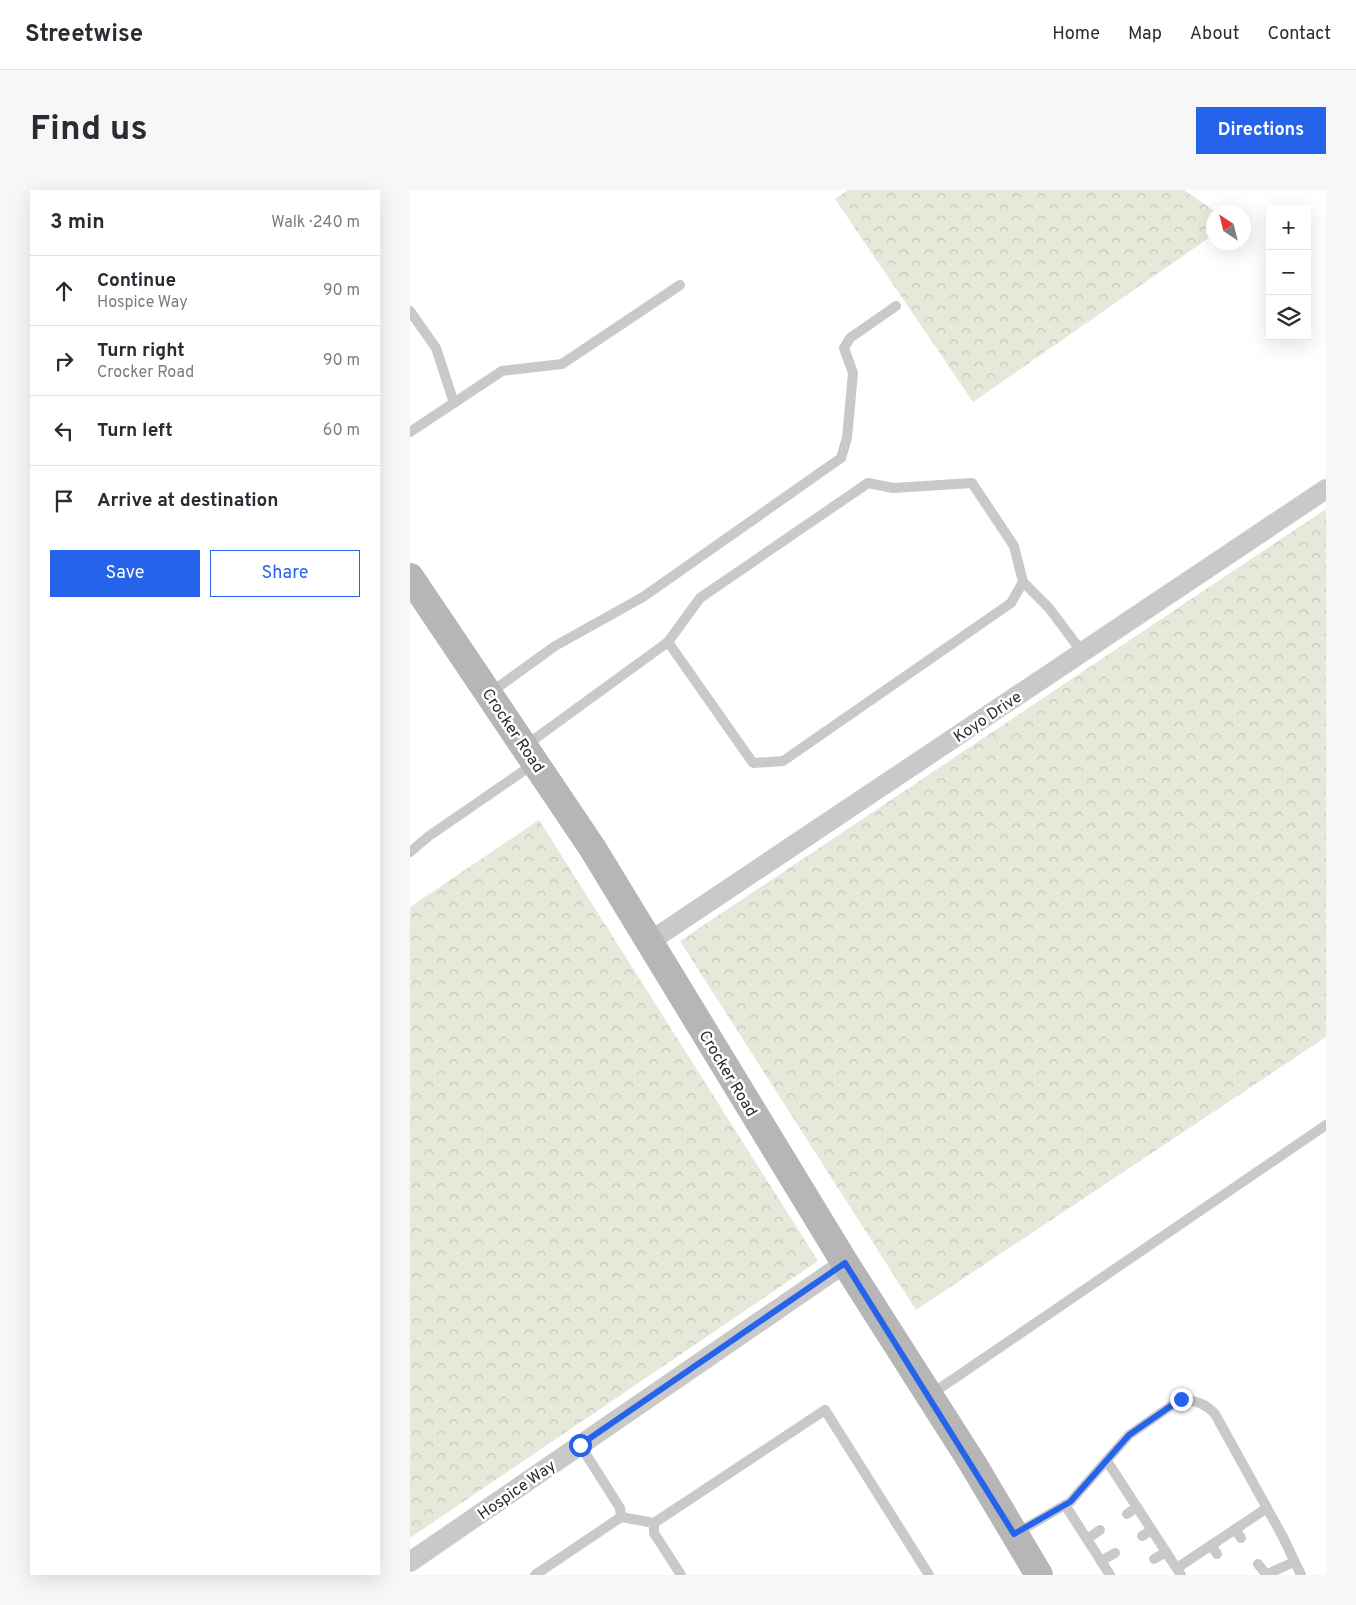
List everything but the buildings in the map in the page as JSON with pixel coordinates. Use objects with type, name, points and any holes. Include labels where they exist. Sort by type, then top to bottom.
[{"type":"main road","name":"Crocker Road","points":[[410,577],[593,849],[845,1263],[1039,1575]]},
{"type":"street","name":"Koyo Drive","points":[[649,942],[1326,489]]},
{"type":"street","name":"Hospice Way","points":[[410,1562],[845,1263]]},
{"type":"lane","points":[[410,432],[502,371],[562,364],[680,285]]},
{"type":"lane","points":[[489,694],[556,646],[643,597],[840,458],[847,438],[853,373],[844,348],[850,338],[896,306]]},
{"type":"lane","points":[[410,311],[436,348],[454,403]]},
{"type":"lane","points":[[410,852],[668,642],[700,598],[868,483],[893,488],[972,483],[1014,546],[1023,582],[1049,608],[1082,652]]},
{"type":"lane","points":[[668,642],[753,763],[783,761],[1010,603],[1023,582]]},
{"type":"lane","points":[[929,1396],[1326,1125]]},
{"type":"lane","points":[[1014,1534],[1066,1505],[1129,1435],[1181,1399],[1195,1400],[1206,1404],[1215,1414],[1267,1508],[1300,1575]]},
{"type":"lane","points":[[535,1575],[621,1516],[654,1523],[825,1410],[928,1575]]},
{"type":"lane","points":[[580,1445],[620,1508],[621,1516]]},
{"type":"lane","points":[[1107,1461],[1179,1571],[1214,1550],[1235,1529],[1267,1508]]},
{"type":"lane","points":[[1066,1505],[1110,1575]]},
{"type":"lane","points":[[1127,1514],[1137,1507]]},
{"type":"lane","points":[[654,1523],[654,1533],[681,1575]]},
{"type":"lane","points":[[1235,1529],[1241,1538]]},
{"type":"lane","points":[[1087,1538],[1100,1530]]},
{"type":"lane","points":[[1142,1536],[1152,1530]]},
{"type":"lane","points":[[1154,1559],[1166,1552]]},
{"type":"lane","points":[[1101,1561],[1115,1553]]},
{"type":"lane","points":[[1258,1564],[1266,1575],[1294,1562]]},
{"type":"green space","points":[[848,190],[1184,190],[1206,205],[1206,240],[973,402],[835,199]]},
{"type":"green space","points":[[1326,509],[1326,1037],[916,1310],[680,941]]},
{"type":"green space","points":[[539,820],[818,1261],[410,1538],[410,907]]},
{"type":"route","points":[[580,1445],[845,1263],[973,1464],[1014,1534],[1070,1502],[1129,1435],[1181,1399]]}]
